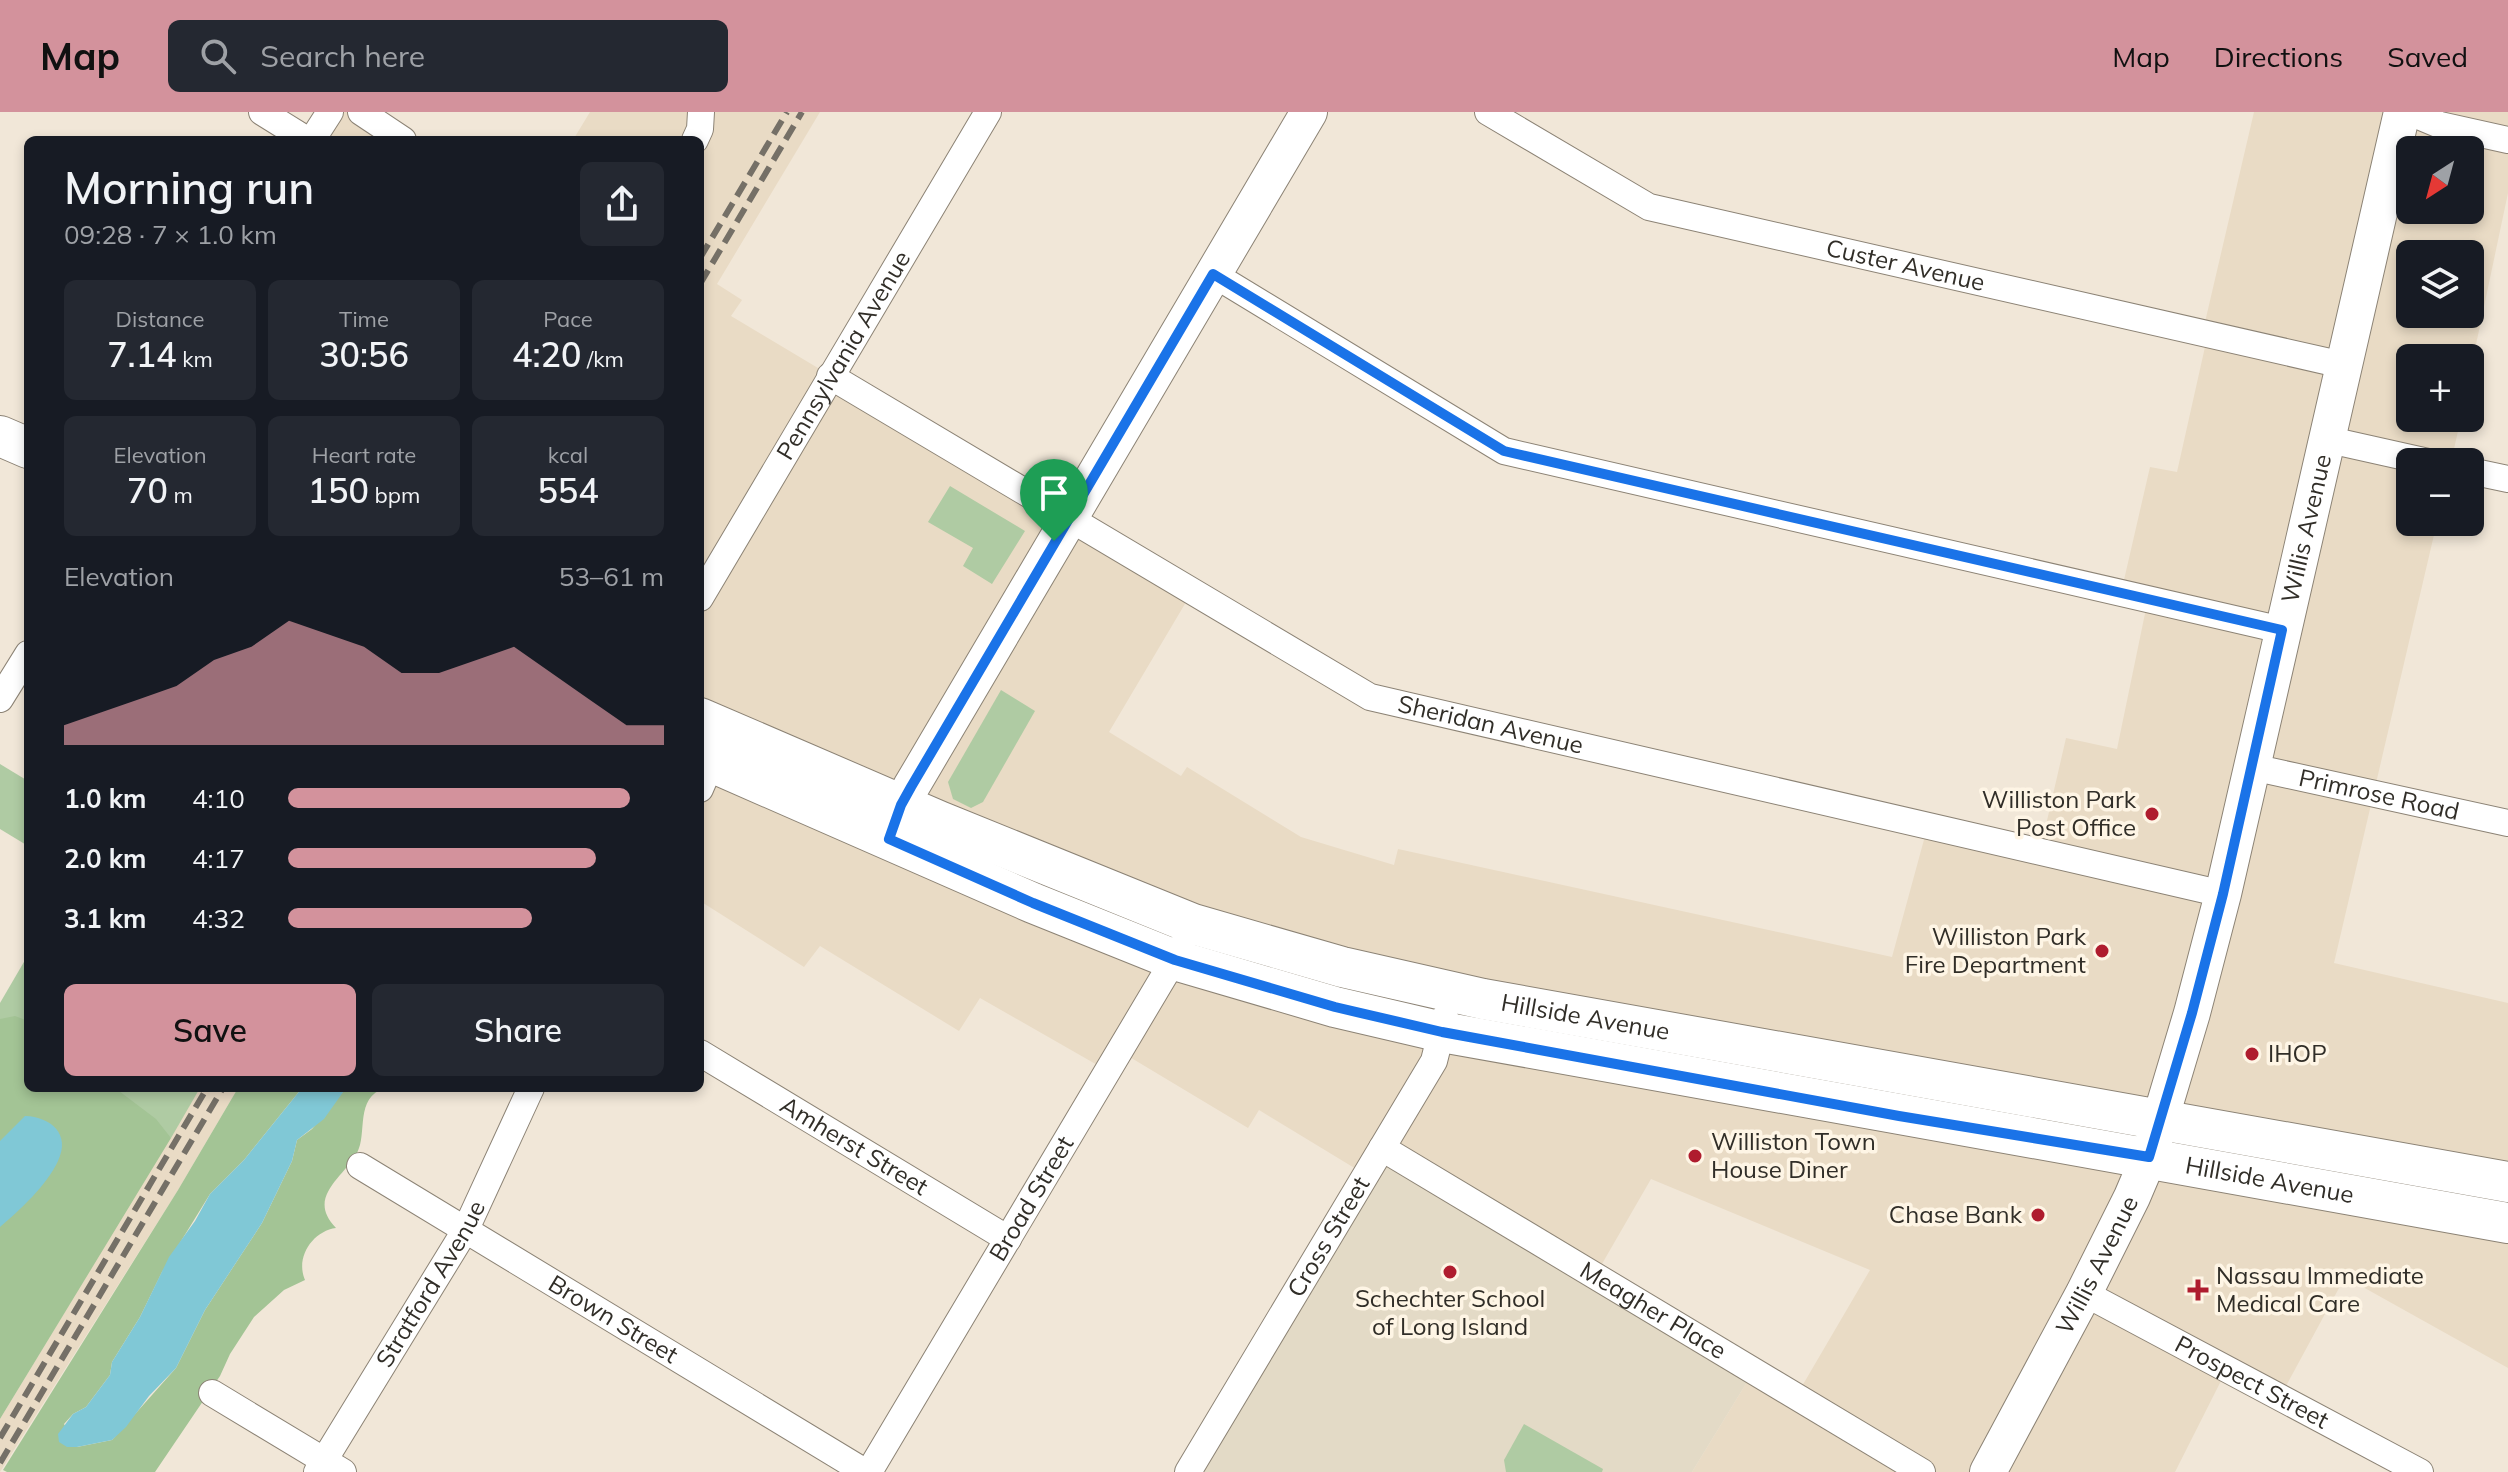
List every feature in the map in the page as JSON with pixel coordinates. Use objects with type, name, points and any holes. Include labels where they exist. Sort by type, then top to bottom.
[{"type":"main road","points":[[895,822],[1068,518],[1309,112]]},
{"type":"main road","name":"Willis Avenue","points":[[1988,1472],[2132,1197],[2154,1139],[2192,1013],[2223,894],[2402,112]]},
{"type":"main road","points":[[0,436],[24,446]]},
{"type":"main road","name":"Hillside Avenue","points":[[707,751],[895,822],[1193,924],[1342,967],[1451,993],[2154,1139],[2508,1223]]},
{"type":"main road","name":"Hillside Avenue","points":[[895,822],[1033,903],[1175,960],[1321,1003],[1442,1032],[1899,1116],[2154,1139],[2508,1182]]},
{"type":"street","points":[[262,112],[302,136]]},
{"type":"street","points":[[312,136],[330,112]]},
{"type":"street","points":[[361,112],[397,136]]},
{"type":"street","points":[[697,136],[701,112]]},
{"type":"street","name":"Pennsylvania Avenue","points":[[704,591],[988,112]]},
{"type":"street","name":"Custer Avenue","points":[[1488,112],[1649,207],[2343,365]]},
{"type":"street","points":[[2409,112],[2440,125],[2508,140]]},
{"type":"street","points":[[1213,274],[1504,451],[2282,630]]},
{"type":"street","name":"Sheridan Avenue","points":[[830,376],[1370,697],[2223,894]]},
{"type":"street","points":[[2325,439],[2396,455]]},
{"type":"street","points":[[2484,474],[2508,479]]},
{"type":"street","points":[[0,699],[24,660]]},
{"type":"street","name":"Primrose Road","points":[[2252,767],[2508,823]]},
{"type":"street","name":"Broad Street","points":[[867,1472],[1175,960],[1193,924]]},
{"type":"street","name":"Cross Street","points":[[1188,1472],[1434,1061],[1451,993]]},
{"type":"street","name":"Amherst Street","points":[[704,1055],[1008,1239]]},
{"type":"street","name":"Stratford Avenue","points":[[328,1468],[466,1229],[529,1092]]},
{"type":"street","name":"Meagher Place","points":[[1382,1148],[1922,1472]]},
{"type":"street","name":"Brown Street","points":[[360,1166],[867,1472]]},
{"type":"street","name":"Prospect Street","points":[[2084,1293],[2420,1472]]},
{"type":"street","points":[[212,1393],[328,1468]]},
{"type":"shaded area","points":[[334,112],[351,112],[388,136],[319,136]]},
{"type":"shaded area","points":[[590,112],[820,112],[717,284],[742,300],[731,316],[1192,592],[1109,732],[1181,776],[1187,767],[1301,837],[1394,865],[1398,849],[1892,957],[1928,825],[2040,851],[2066,738],[2117,749],[2148,599],[2121,593],[2150,467],[2177,472],[2207,338],[2202,335],[2254,112],[2508,112],[2508,193],[2484,307],[2484,240],[2396,240],[2396,328],[2480,328],[2476,344],[2396,344],[2396,432],[2458,432],[2454,448],[2396,448],[2396,536],[2434,536],[2334,963],[2508,1003],[2508,1368],[2345,1277],[2280,1397],[2227,1369],[2175,1472],[1692,1472],[1755,1369],[1798,1393],[1870,1270],[1651,1179],[1595,1276],[1366,1175],[1259,1110],[1248,1128],[1118,1050],[1106,1070],[980,998],[959,1031],[820,946],[804,967],[704,904],[704,136],[575,136]]},
{"type":"shaded area","points":[[198,1092],[236,1092],[178,1190],[0,1472],[0,1419]]},
{"type":"shaded area","name":"Schechter School of Long Island","points":[[1382,1148],[1755,1369],[1692,1472],[1188,1472]]},
{"type":"green space","points":[[950,486],[1025,531],[992,584],[963,566],[973,548],[928,522]]},
{"type":"green space","points":[[1001,690],[1035,711],[983,802],[971,808],[953,799],[948,782]]},
{"type":"green space","points":[[0,764],[24,779],[24,844],[0,829]]},
{"type":"green space","points":[[24,962],[24,1049],[0,1034],[0,1003]]},
{"type":"green space","points":[[15,1016],[24,1019],[24,1092],[120,1092],[156,1119],[171,1138],[0,1419],[0,1019]]},
{"type":"green space","points":[[96,1092],[198,1092],[171,1138]]},
{"type":"green space","points":[[236,1092],[299,1092],[244,1160],[210,1194],[112,1362],[110,1375],[86,1407],[73,1414],[64,1424],[77,1447],[112,1440],[176,1368],[205,1310],[262,1223],[292,1161],[297,1140],[312,1129],[343,1092],[377,1092],[365,1108],[357,1153],[326,1197],[328,1217],[336,1228],[320,1234],[308,1246],[302,1263],[305,1280],[284,1290],[254,1317],[220,1376],[155,1472],[3,1470]]},
{"type":"green space","points":[[1524,1424],[1603,1469],[1602,1472],[1506,1472],[1504,1460]]},
{"type":"water","points":[[299,1092],[343,1092],[324,1119],[297,1140],[292,1161],[262,1223],[205,1310],[176,1368],[112,1440],[77,1447],[67,1447],[59,1442],[58,1434],[73,1414],[86,1407],[110,1375],[112,1362],[140,1317],[169,1257],[210,1194],[244,1160]]},
{"type":"water","points":[[25,1116],[43,1120],[56,1129],[62,1143],[61,1151],[53,1170],[40,1188],[0,1227],[0,1141]]},
{"type":"railway","points":[[704,251],[787,112]]},
{"type":"railway","points":[[704,277],[802,112]]},
{"type":"railway","points":[[0,1438],[205,1092]]},
{"type":"railway","points":[[0,1463],[221,1092]]},
{"type":"place","name":"Williston Park Post Office","points":[[2152,814]]},
{"type":"place","name":"Williston Park Fire Department","points":[[2102,951]]},
{"type":"place","name":"IHOP","points":[[2252,1054]]},
{"type":"place","name":"Williston Town House Diner","points":[[1695,1156]]},
{"type":"place","name":"Chase Bank","points":[[2038,1215]]},
{"type":"place","name":"Schechter School of Long Island","points":[[1450,1272]]},
{"type":"place","name":"Nassau Immediate Medical Care","points":[[2198,1290]]},
{"type":"route","points":[[1213,274],[1504,451],[2282,630],[2223,894],[2149,1157],[1899,1116],[1442,1032],[1335,1007],[1175,960],[1033,903],[889,839],[901,805],[1054,541],[1213,274]]}]
